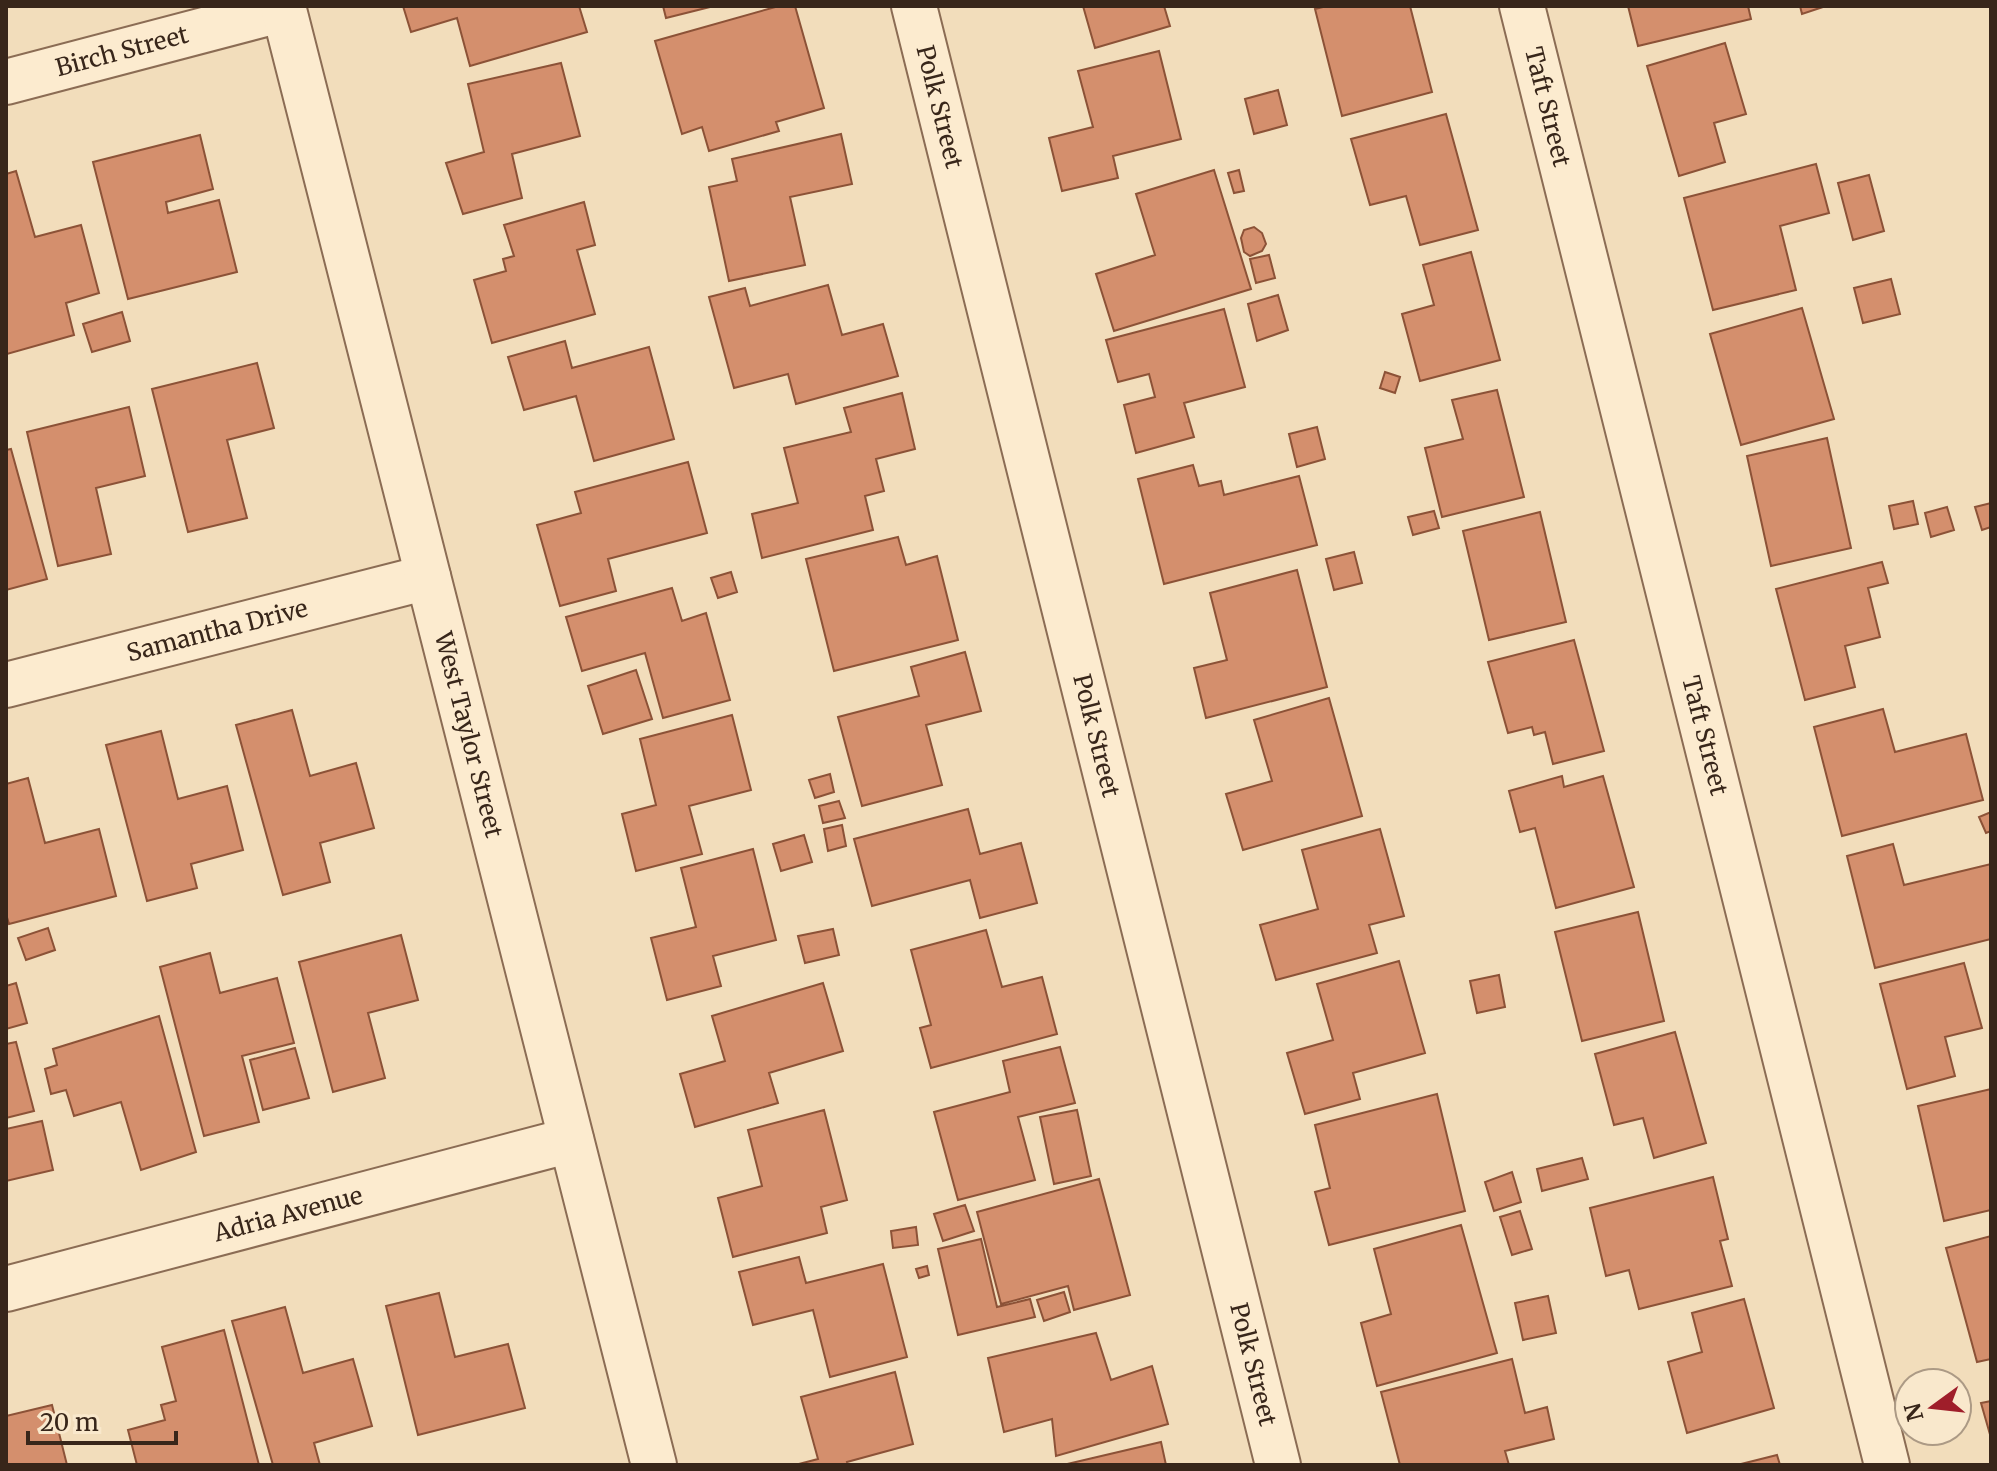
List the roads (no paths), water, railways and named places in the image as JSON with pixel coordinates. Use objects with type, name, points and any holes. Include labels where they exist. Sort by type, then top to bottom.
[{"type":"street","name":"Polk Street","points":[[914,6],[1278,1465]]},
{"type":"street","name":"Taft Street","points":[[1522,6],[1887,1465]]},
{"type":"street","name":"Birch Street","points":[[6,82],[283,7]]},
{"type":"street","name":"West Taylor Street","points":[[283,7],[654,1465]]},
{"type":"street","name":"Samantha Drive","points":[[6,685],[428,577]]},
{"type":"street","name":"Adria Avenue","points":[[6,1289],[571,1140]]}]
